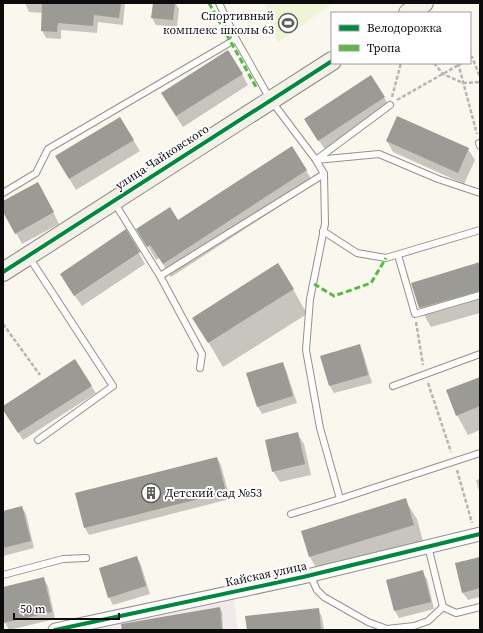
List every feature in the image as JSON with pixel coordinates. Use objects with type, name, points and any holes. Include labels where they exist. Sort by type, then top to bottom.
[{"type":"street","name":"улица Чайковского","points":[[3,272],[331,61]]},
{"type":"street","name":"Кайская улица","points":[[55,630],[310,575],[478,534]]},
{"type":"lane","points":[[218,3],[236,39],[270,99],[316,160],[324,174],[324,231],[310,299],[306,350],[320,428],[340,499]]},
{"type":"lane","points":[[3,193],[36,173],[48,149],[236,39]]},
{"type":"lane","points":[[316,160],[390,105]]},
{"type":"lane","points":[[316,160],[379,154],[438,179],[480,193]]},
{"type":"lane","points":[[160,276],[324,174]]},
{"type":"lane","points":[[113,200],[160,276],[202,354],[200,368]]},
{"type":"lane","points":[[324,231],[358,253],[386,258],[480,230]]},
{"type":"lane","points":[[398,254],[415,314],[480,295]]},
{"type":"lane","points":[[28,256],[113,386],[38,440]]},
{"type":"lane","points":[[393,386],[480,354]]},
{"type":"lane","points":[[291,514],[480,453]]},
{"type":"lane","points":[[428,546],[443,608]]},
{"type":"lane","points":[[3,575],[63,559],[86,558]]},
{"type":"lane","points":[[310,575],[317,590],[324,597],[368,622],[387,629],[414,626],[428,621],[443,608]]},
{"type":"lane","points":[[443,608],[456,613],[480,607]]},
{"type":"path","points":[[471,57],[480,77]]},
{"type":"path","points":[[390,105],[401,64]]},
{"type":"path","points":[[435,64],[443,74],[463,83],[480,82]]},
{"type":"path","points":[[390,105],[458,64],[480,145]]},
{"type":"path","points":[[415,314],[424,374],[478,534]]},
{"type":"path","points":[[3,324],[40,375]]},
{"type":"shaded area","points":[[234,599],[238,630],[86,630]]},
{"type":"green space","name":"Спортивный комплекс школы 63","points":[[264,3],[332,3],[278,43]]},
{"type":"building","points":[[42,3],[121,3],[119,18],[94,15],[93,26],[58,23],[57,32],[41,31]]},
{"type":"building","points":[[153,3],[175,3],[173,20],[151,18]]},
{"type":"building","points":[[228,50],[243,74],[176,116],[161,93]]},
{"type":"building","points":[[371,75],[385,97],[318,141],[304,119]]},
{"type":"building","points":[[397,116],[469,148],[458,173],[386,141]]},
{"type":"building","points":[[120,117],[134,140],[69,179],[55,156]]},
{"type":"building","points":[[292,146],[307,170],[163,264],[150,245],[147,247],[136,229],[170,207],[178,220]]},
{"type":"building","points":[[38,182],[54,212],[15,234],[3,212],[3,201]]},
{"type":"building","points":[[126,229],[140,252],[74,296],[60,274]]},
{"type":"building","points":[[480,262],[480,291],[419,308],[411,283]]},
{"type":"building","points":[[278,263],[294,289],[208,343],[192,318]]},
{"type":"building","points":[[360,344],[368,375],[329,386],[320,356]]},
{"type":"building","points":[[75,359],[92,386],[18,433],[3,410],[3,406]]},
{"type":"building","points":[[283,362],[293,396],[257,407],[246,373]]},
{"type":"building","points":[[480,377],[480,406],[456,416],[446,390]]},
{"type":"building","points":[[298,432],[305,464],[272,472],[265,440]]},
{"type":"building","name":"Детский сад №53","points":[[217,457],[226,492],[84,528],[75,493]]},
{"type":"building","points":[[406,498],[414,525],[309,557],[301,531]]},
{"type":"building","points":[[22,506],[31,541],[3,548],[3,511]]},
{"type":"building","points":[[137,556],[146,586],[108,598],[99,568]]},
{"type":"building","points":[[480,557],[480,588],[462,593],[455,563]]},
{"type":"building","points":[[423,570],[431,602],[394,611],[386,580]]},
{"type":"building","points":[[44,577],[52,612],[3,623],[3,587]]},
{"type":"building","points":[[220,607],[222,630],[122,630],[121,624]]},
{"type":"building","points":[[319,608],[321,630],[247,630],[245,616]]},
{"type":"marked path","points":[[209,3],[256,87]]},
{"type":"marked path","points":[[314,284],[334,296],[371,283],[386,258]]},
{"type":"cycle path","points":[[3,272],[331,62]]},
{"type":"cycle path","points":[[55,630],[303,577],[480,534]]},
{"type":"place","name":"Спортивный комплекс школы 63","points":[[288,23]]},
{"type":"place","name":"Детский сад №53","points":[[151,493]]}]
